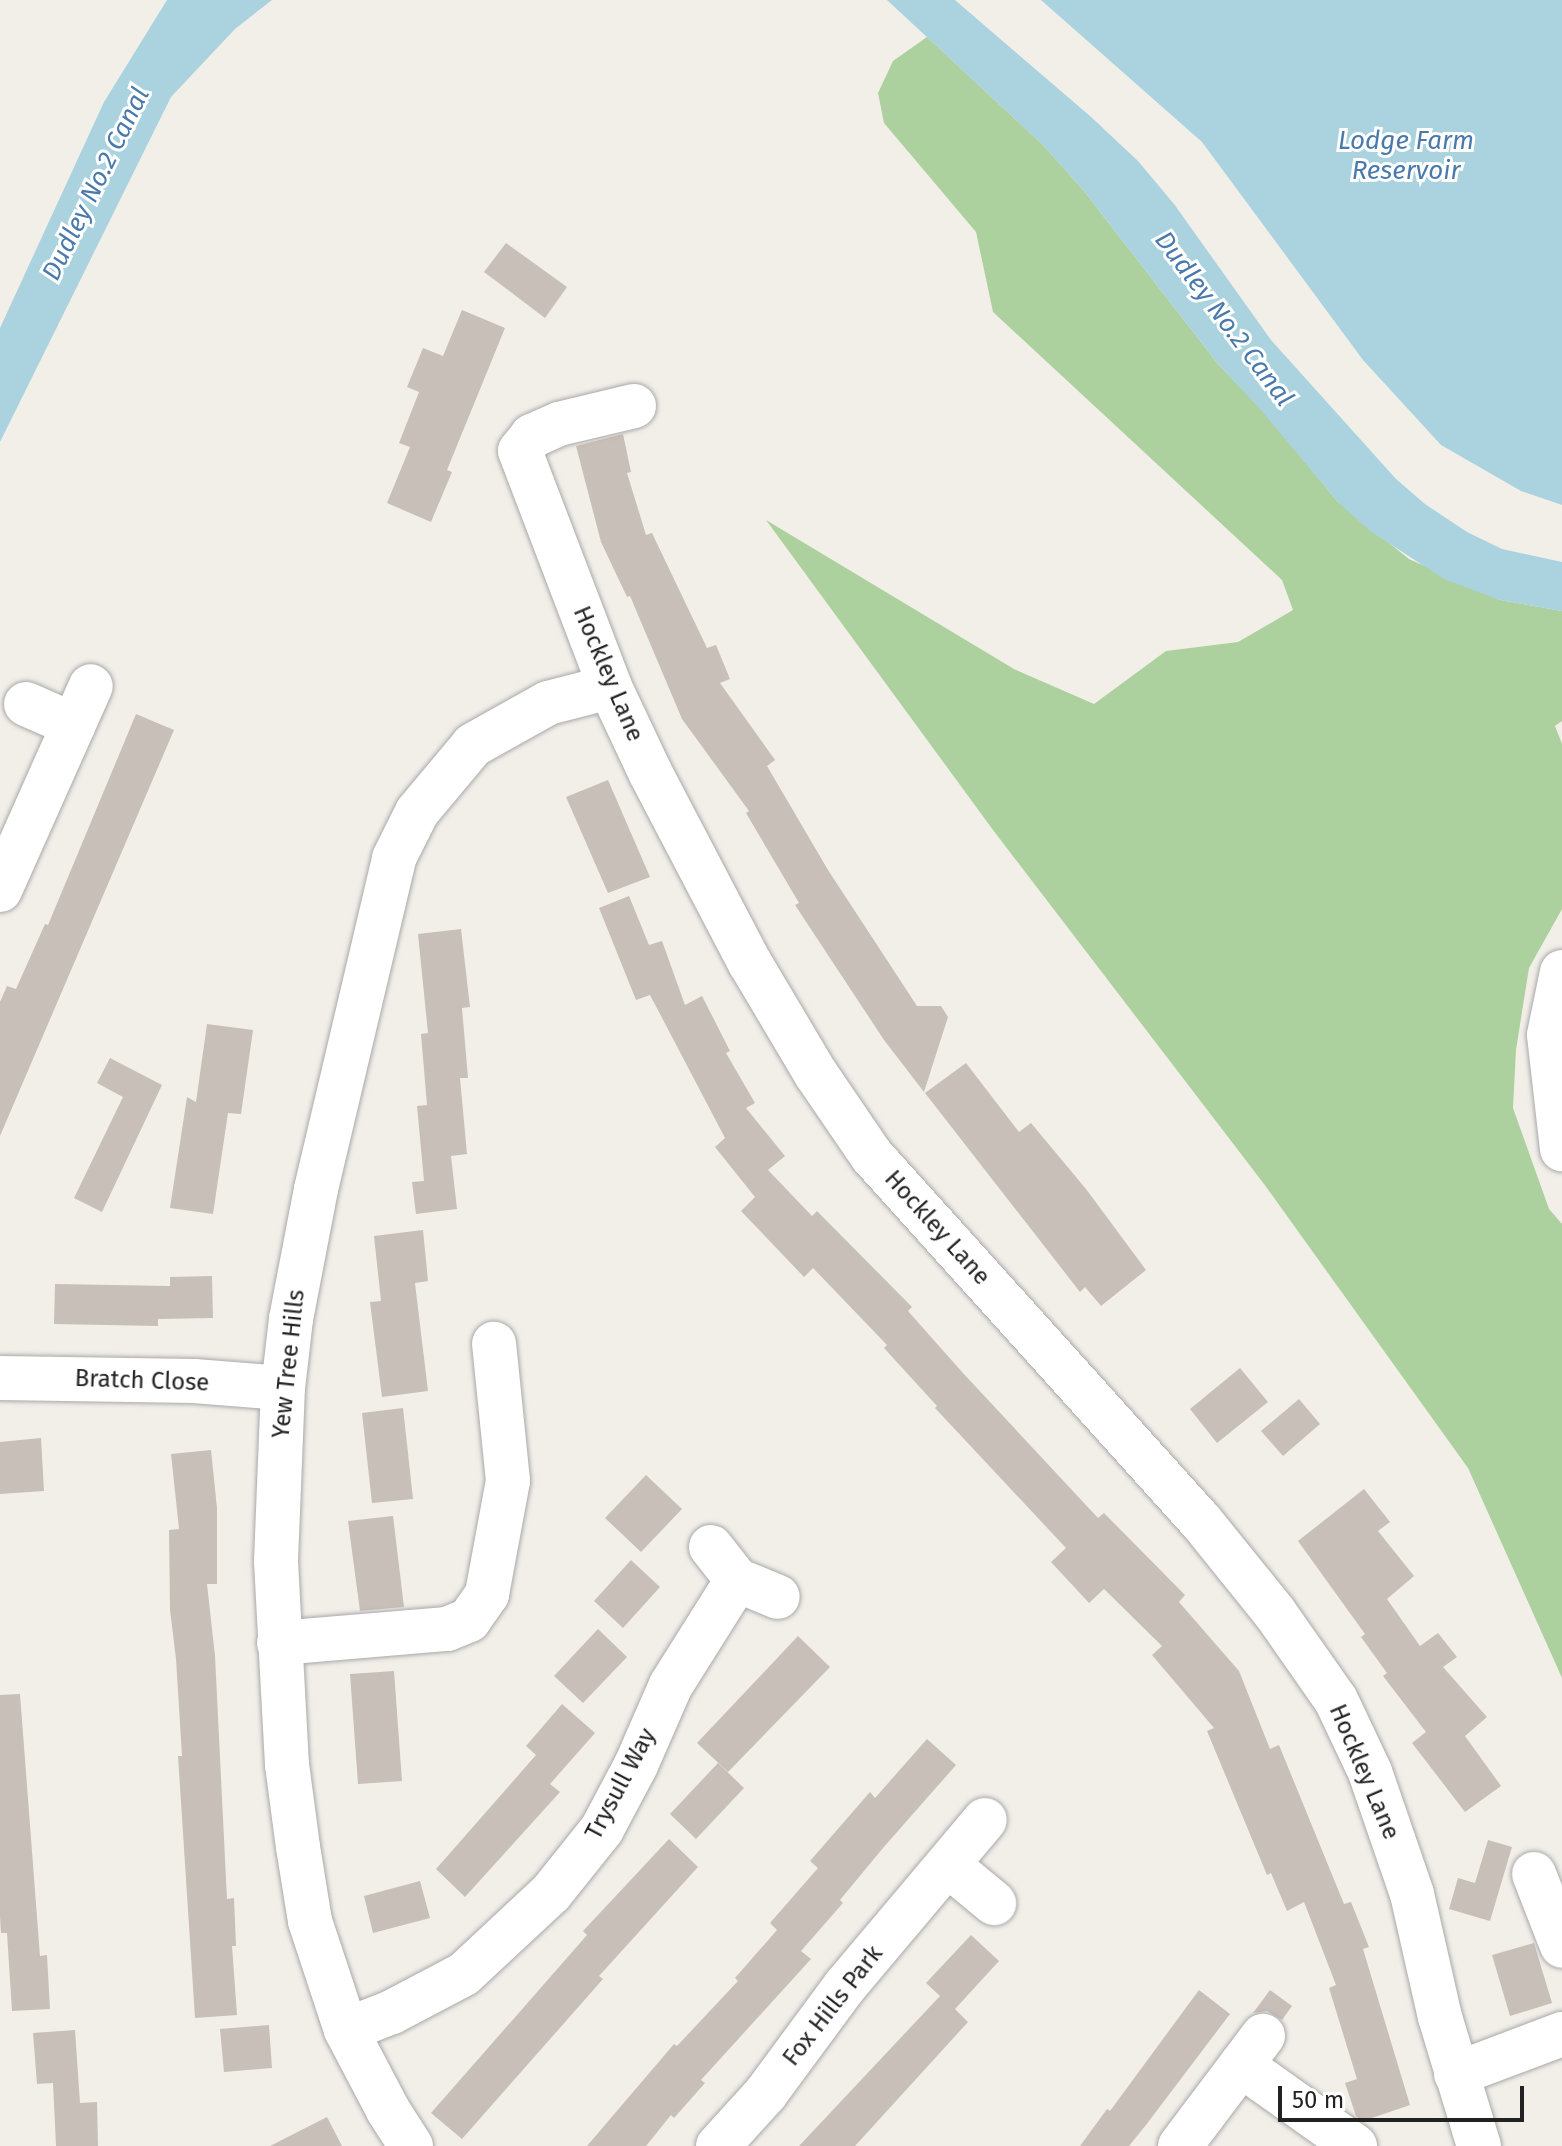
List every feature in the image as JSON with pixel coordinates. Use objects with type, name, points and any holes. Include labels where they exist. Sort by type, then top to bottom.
[{"type":"street","name":"Hockley Lane","points":[[634,406],[559,424],[532,436],[520,451],[610,687],[651,774],[750,963],[816,1074],[872,1156],[1200,1520],[1275,1613],[1336,1700],[1370,1772],[1412,1894],[1456,2074],[1479,2146]]},
{"type":"street","name":"Yew Tree Hills","points":[[411,2146],[388,2110],[346,2030],[308,1906],[287,1765],[276,1561],[283,1388],[295,1292],[316,1189],[394,858],[417,812],[473,745],[548,703],[610,687]]},
{"type":"street","points":[[2,881],[82,706],[26,704]]},
{"type":"street","points":[[1562,972],[1549,1035],[1562,1149]]},
{"type":"street","points":[[279,1643],[447,1629],[469,1620],[487,1594],[508,1481],[494,1344]]},
{"type":"street","name":"Bratch Close","points":[[0,1378],[194,1381],[283,1388]]},
{"type":"street","name":"Trysull Way","points":[[346,2030],[392,2012],[464,1974],[551,1893],[602,1829],[636,1765],[724,1564],[778,1597]]},
{"type":"street","name":"Fox Hills Park","points":[[718,2146],[766,2093],[845,1986],[985,1820]]},
{"type":"street","points":[[948,1865],[994,1903]]},
{"type":"street","points":[[1534,1874],[1562,1946]]},
{"type":"street","points":[[1456,2074],[1562,2034]]},
{"type":"street","points":[[1180,2146],[1252,2051],[1355,2146]]},
{"type":"green space","points":[[927,37],[1043,145],[1084,191],[1218,364],[1261,409],[1338,502],[1409,559],[1500,600],[1562,611],[1562,721],[1555,726],[1562,744],[1562,909],[1529,968],[1516,1050],[1513,1108],[1549,1209],[1562,1224],[1562,1678],[1468,1468],[1264,1184],[993,830],[766,520],[1014,669],[1094,704],[1166,651],[1238,642],[1293,610],[1282,580],[993,312],[976,232],[884,123],[878,93],[893,61]]},
{"type":"water","name":"Dudley No.2 Canal","points":[[167,0],[272,0],[235,29],[171,97],[0,442],[0,328],[104,102]]},
{"type":"water","name":"Dudley No.2 Canal","points":[[887,0],[955,0],[1090,116],[1138,161],[1174,204],[1271,340],[1396,479],[1425,504],[1467,532],[1502,549],[1562,562],[1562,611],[1500,600],[1444,579],[1370,531],[1338,502],[1218,364],[1084,191],[1043,145]]},
{"type":"water","name":"Lodge Farm Reservoir","points":[[1041,0],[1562,0],[1562,505],[1521,491],[1441,445],[1363,360],[1202,142]]},
{"type":"building","points":[[506,243],[567,287],[545,318],[484,272]]},
{"type":"building","points":[[462,310],[505,328],[447,470],[452,472],[431,522],[387,503],[410,447],[399,443],[419,392],[407,387],[423,348],[443,356]]},
{"type":"building","points":[[623,434],[631,472],[627,473],[646,535],[652,533],[707,648],[716,645],[730,679],[720,683],[775,760],[767,766],[828,870],[917,1006],[941,1006],[948,1017],[924,1092],[884,1040],[795,905],[799,903],[746,813],[749,811],[682,719],[630,596],[627,597],[601,542],[576,446]]},
{"type":"building","points":[[136,714],[174,730],[0,1136],[0,1002],[7,986],[16,989],[45,924],[48,925]]},
{"type":"building","points":[[608,780],[650,877],[608,893],[566,797]]},
{"type":"building","points":[[629,896],[649,945],[662,941],[685,1005],[702,996],[730,1051],[726,1053],[755,1103],[746,1108],[785,1156],[768,1170],[812,1216],[817,1211],[912,1307],[908,1311],[1098,1518],[1104,1513],[1185,1595],[1179,1602],[1239,1671],[1270,1749],[1279,1745],[1344,1904],[1351,1902],[1369,1947],[1363,1949],[1410,2105],[1363,2121],[1356,2116],[1345,2083],[1357,2079],[1329,1988],[1336,1985],[1304,1902],[1287,1911],[1271,1873],[1267,1875],[1207,1731],[1214,1728],[1152,1655],[1162,1646],[1104,1589],[1089,1603],[1051,1562],[1066,1548],[935,1408],[937,1406],[884,1348],[887,1345],[813,1268],[804,1277],[741,1211],[755,1197],[715,1147],[725,1138],[650,995],[636,1000],[599,908]]},
{"type":"building","points":[[461,929],[470,1007],[462,1008],[468,1078],[460,1078],[467,1154],[451,1156],[457,1209],[416,1214],[412,1182],[424,1181],[417,1106],[427,1105],[421,1034],[428,1033],[418,934]]},
{"type":"building","points":[[207,1024],[253,1030],[241,1114],[228,1113],[213,1214],[170,1208],[187,1097],[196,1102]]},
{"type":"building","points":[[110,1058],[162,1085],[102,1212],[74,1198],[123,1097],[97,1083]]},
{"type":"building","points":[[966,1063],[1019,1132],[1031,1123],[1086,1189],[1146,1270],[1101,1306],[1085,1287],[1080,1292],[925,1093]]},
{"type":"building","points":[[423,1230],[428,1281],[415,1283],[428,1391],[382,1397],[370,1302],[381,1301],[374,1236]]},
{"type":"building","points":[[212,1276],[213,1318],[158,1319],[158,1326],[54,1324],[55,1284],[170,1286],[170,1277]]},
{"type":"building","points":[[1240,1368],[1268,1402],[1217,1443],[1190,1409]]},
{"type":"building","points":[[1299,1399],[1320,1424],[1283,1456],[1261,1431]]},
{"type":"building","points":[[403,1408],[413,1499],[372,1503],[362,1413]]},
{"type":"building","points":[[41,1438],[44,1491],[0,1494],[0,1442]]},
{"type":"building","points":[[211,1450],[217,1508],[217,1584],[207,1584],[215,1656],[227,1899],[234,1898],[236,1946],[232,1946],[237,2015],[195,2018],[178,1756],[182,1756],[170,1610],[169,1530],[179,1529],[171,1454]]},
{"type":"building","points":[[646,1475],[682,1509],[641,1552],[605,1518]]},
{"type":"building","points":[[1364,1489],[1390,1522],[1378,1531],[1414,1576],[1387,1599],[1420,1646],[1438,1633],[1457,1657],[1443,1667],[1487,1717],[1465,1736],[1501,1786],[1465,1812],[1412,1743],[1426,1732],[1383,1676],[1387,1673],[1361,1637],[1365,1634],[1298,1541]]},
{"type":"building","points":[[393,1516],[404,1607],[360,1611],[348,1521]]},
{"type":"building","points":[[631,1560],[660,1587],[623,1628],[594,1601]]},
{"type":"building","points":[[598,1629],[627,1657],[583,1703],[554,1676]]},
{"type":"building","points":[[798,1636],[830,1667],[728,1772],[697,1743]]},
{"type":"building","points":[[394,1671],[402,1781],[358,1784],[350,1674]]},
{"type":"building","points":[[20,1694],[40,1956],[47,1955],[50,2009],[12,2011],[7,1933],[1,1933],[0,1916],[0,1695]]},
{"type":"building","points":[[562,1704],[595,1733],[550,1784],[560,1792],[465,1897],[436,1869],[536,1755],[526,1746]]},
{"type":"building","points":[[927,1739],[956,1765],[883,1848],[840,1900],[843,1903],[801,1951],[811,1959],[701,2080],[705,2083],[674,2118],[671,2115],[646,2146],[587,2146],[674,2044],[677,2046],[738,1981],[735,1978],[777,1930],[770,1923],[818,1868],[810,1861],[870,1792],[875,1798]]},
{"type":"building","points":[[718,1763],[744,1788],[696,1839],[670,1814]]},
{"type":"building","points":[[669,1839],[698,1867],[599,1976],[603,1979],[462,2139],[431,2113],[587,1935],[583,1931]]},
{"type":"building","points":[[1488,1840],[1512,1847],[1490,1921],[1449,1909],[1458,1878],[1475,1883]]},
{"type":"building","points":[[420,1881],[430,1918],[373,1933],[364,1896]]},
{"type":"building","points":[[971,1935],[999,1961],[955,2009],[968,2022],[855,2146],[799,2146],[940,1996],[926,1983]]},
{"type":"building","points":[[1534,1943],[1552,2003],[1510,2016],[1492,1955]]},
{"type":"building","points":[[1199,1990],[1230,2014],[1146,2125],[1129,2146],[1080,2146],[1107,2109],[1110,2111]]},
{"type":"building","points":[[1270,1990],[1292,2006],[1282,2020],[1267,2011],[1253,2013]]},
{"type":"building","points":[[269,2025],[272,2068],[224,2072],[220,2029]]},
{"type":"building","points":[[75,2030],[80,2103],[97,2102],[98,2146],[56,2146],[53,2083],[37,2084],[33,2033]]},
{"type":"building","points":[[327,2117],[342,2146],[270,2146]]}]
